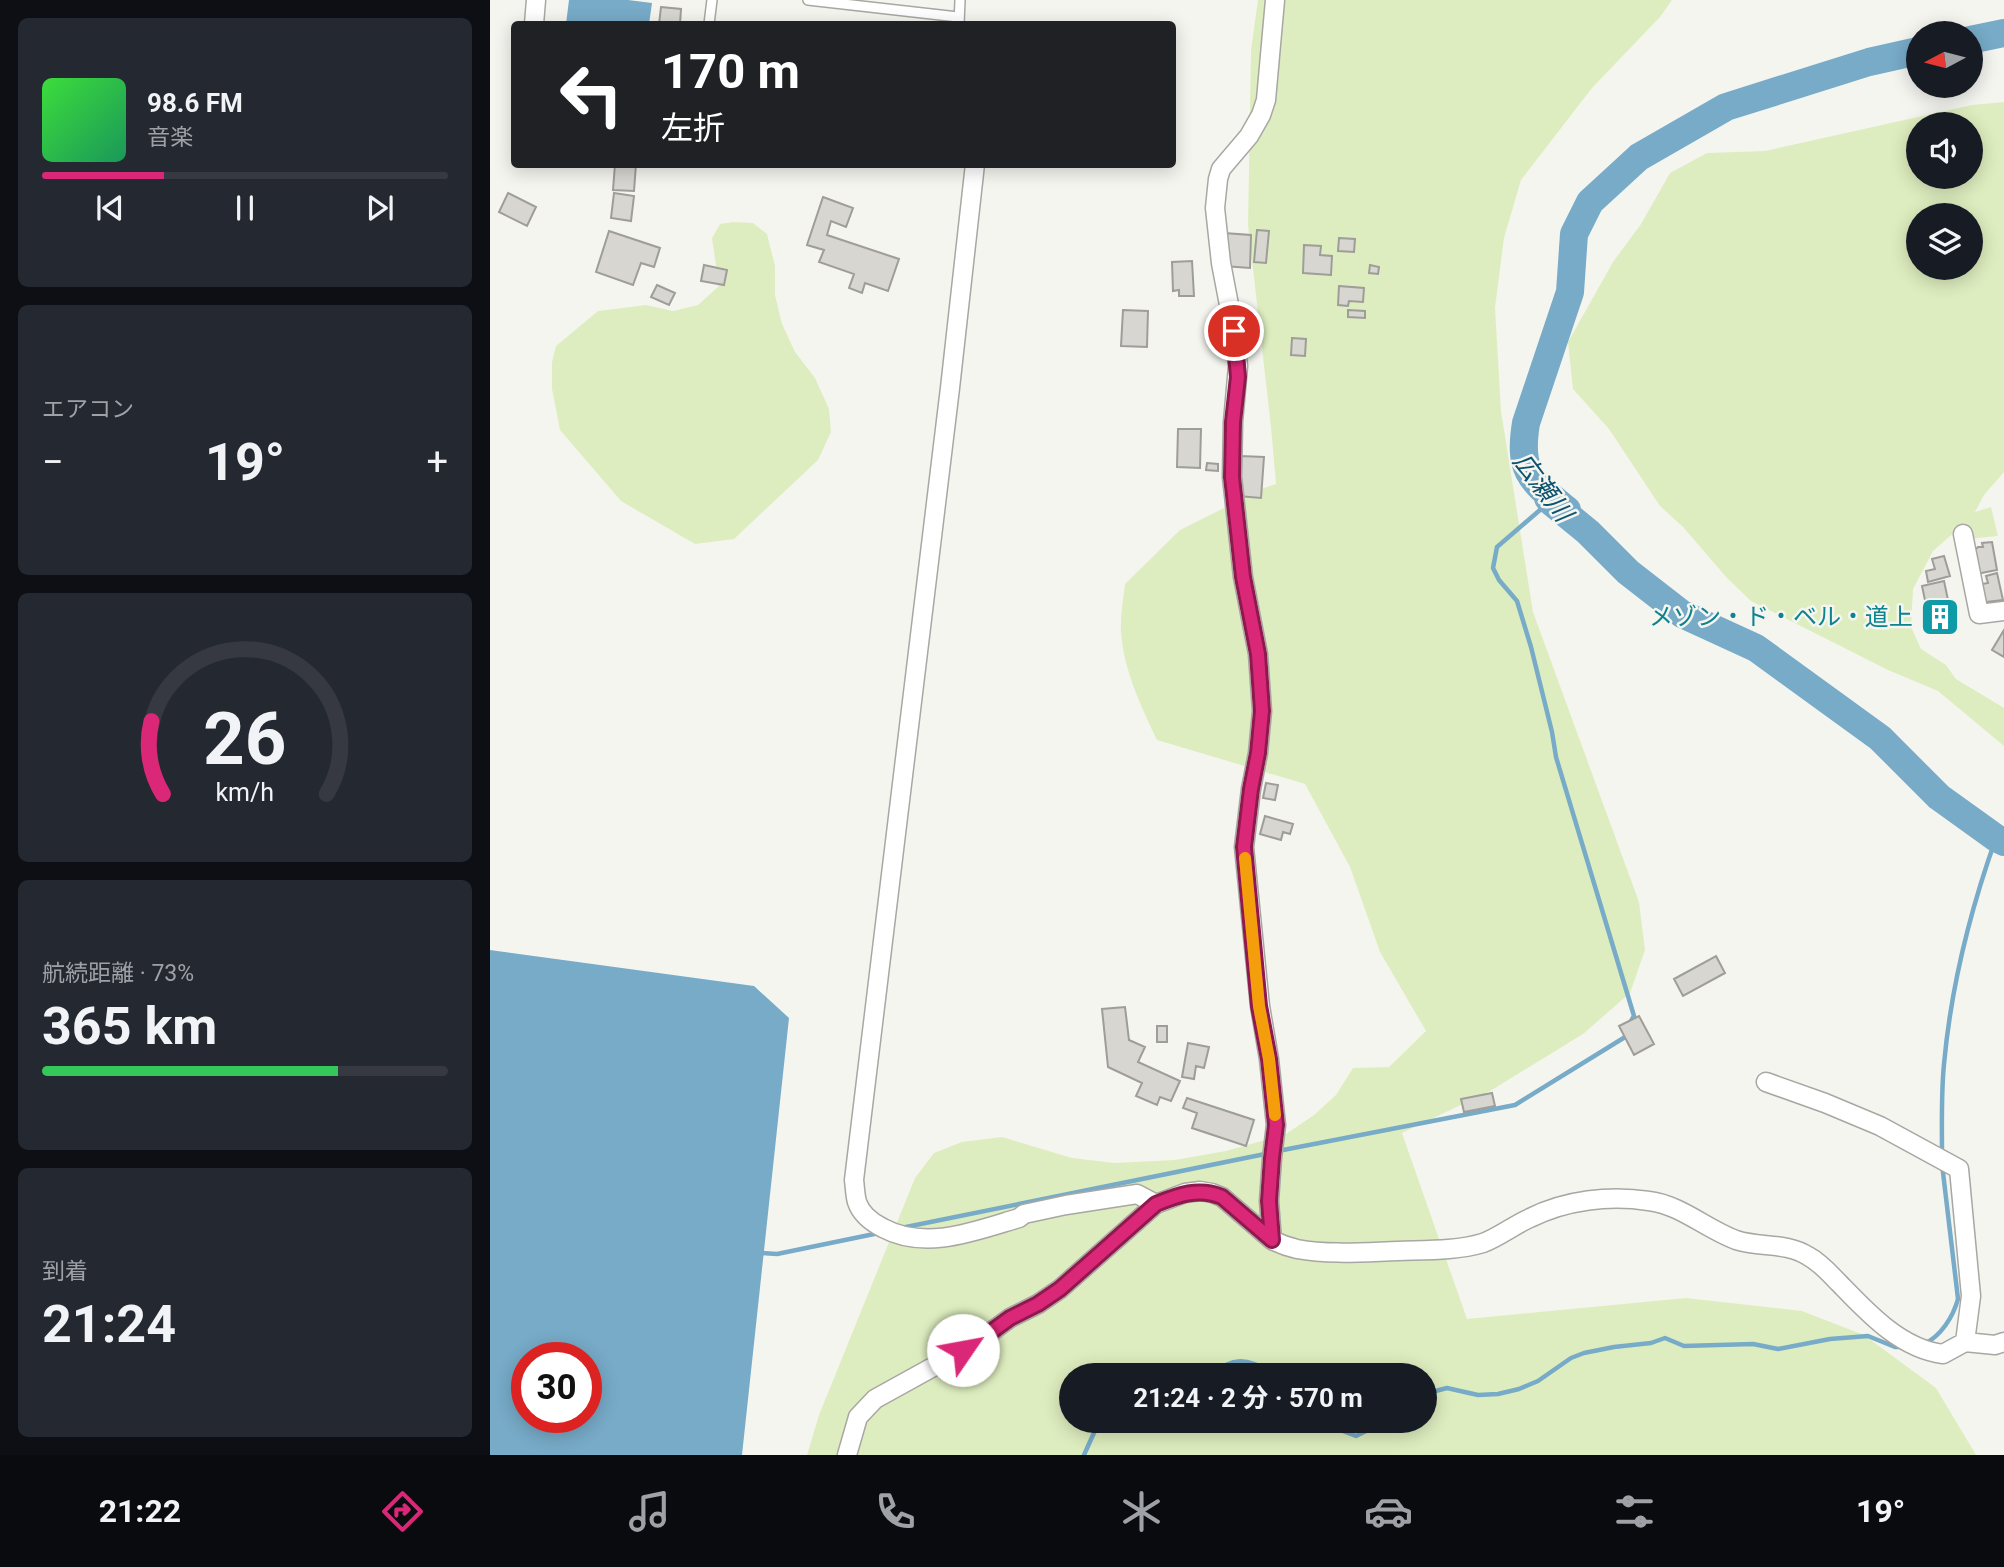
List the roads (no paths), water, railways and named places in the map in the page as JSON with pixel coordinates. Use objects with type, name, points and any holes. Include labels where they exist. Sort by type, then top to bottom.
[{"type":"street","points":[[534,21],[536,0]]},
{"type":"street","points":[[1272,1240],[1269,1201],[1276,1125],[1269,1059],[1259,1006],[1244,847],[1258,753],[1261,700],[1258,654],[1243,577],[1232,477],[1238,366],[1215,208],[1216,186],[1221,169],[1249,136],[1266,100],[1275,0]]},
{"type":"street","points":[[975,168],[854,1180],[857,1202],[863,1214],[877,1225],[893,1234],[918,1239],[939,1239],[972,1232],[1019,1218],[1024,1214],[1137,1194],[1156,1204]]},
{"type":"street","points":[[1963,534],[1979,614],[2004,611]]},
{"type":"street","points":[[1766,1082],[1880,1126],[1959,1169],[1971,1296],[1965,1342]]},
{"type":"street","points":[[847,1455],[858,1416],[875,1399],[942,1363],[1060,1289],[1156,1204],[1185,1193],[1200,1191],[1222,1197],[1272,1240],[1297,1249],[1348,1252],[1448,1249],[1482,1243],[1528,1218],[1567,1204],[1619,1198],[1650,1201],[1667,1205],[1738,1240],[1792,1248],[1806,1254],[1821,1264],[1898,1337],[1920,1349],[1943,1354],[1965,1342],[1995,1345],[2004,1342]]},
{"type":"lane","points":[[709,21],[712,0]]},
{"type":"lane","points":[[808,0],[959,21],[960,0]]},
{"type":"water","points":[[569,0],[628,0],[652,3],[649,21],[566,21]]},
{"type":"water","points":[[490,950],[754,986],[789,1018],[742,1455],[490,1455]]},
{"type":"waterway","name":"広瀬川","points":[[1983,37],[2004,33]]},
{"type":"waterway","name":"広瀬川","points":[[1548,498],[1567,510],[1544,491],[1530,474],[1524,453],[1526,423],[1570,292],[1574,234],[1590,202],[1639,157],[1726,107],[1869,62],[1906,54]]},
{"type":"waterway","points":[[1548,498],[1540,510],[1497,547],[1493,568],[1499,580],[1517,601],[1531,647],[1556,757],[1634,1016],[1631,1021],[1633,1024]]},
{"type":"waterway","name":"広瀬川","points":[[1550,501],[1588,532],[1628,572],[1682,614],[1756,648],[1880,738],[1939,797],[2004,842]]},
{"type":"waterway","points":[[1942,1156],[1943,1075],[1951,1006],[1970,921],[1996,838]]},
{"type":"waterway","points":[[1278,1151],[1515,1105],[1630,1034]]},
{"type":"waterway","points":[[901,1228],[1270,1153]]},
{"type":"waterway","points":[[1924,1344],[1946,1325],[1958,1299],[1942,1164]]},
{"type":"waterway","points":[[760,1253],[777,1254],[879,1233]]},
{"type":"waterway","points":[[1437,1391],[1447,1388],[1478,1395],[1498,1394],[1538,1381],[1571,1358],[1584,1353],[1651,1343],[1665,1338],[1684,1346],[1753,1344],[1778,1349],[1830,1339],[1868,1336],[1895,1347],[1902,1347]]},
{"type":"waterway","points":[[1229,1363],[1250,1363]]},
{"type":"waterway","points":[[1084,1455],[1094,1433]]},
{"type":"waterway","points":[[1348,1433],[1356,1436],[1362,1433]]},
{"type":"place","name":"メゾン・ド・ベル・道上","points":[[1940,617]]}]
